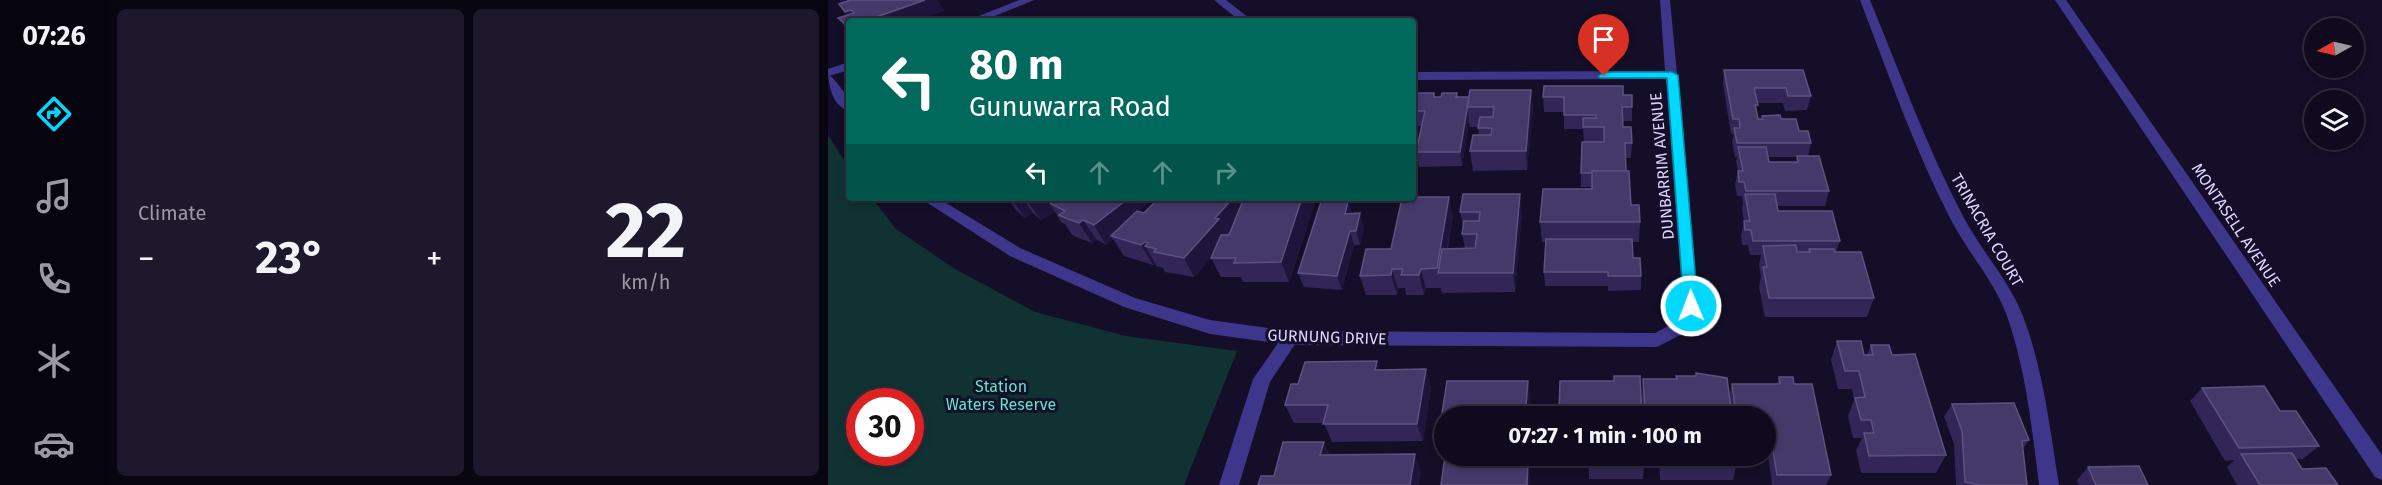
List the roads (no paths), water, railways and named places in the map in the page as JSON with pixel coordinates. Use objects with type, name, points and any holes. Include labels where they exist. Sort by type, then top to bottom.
[{"type":"street","points":[[980,18],[1029,0]]},
{"type":"street","points":[[1219,0],[1243,18]]},
{"type":"street","name":"DUNBARRIM AVENUE","points":[[1665,0],[1691,286],[1691,306],[1682,327]]},
{"type":"street","name":"TRINACRIA COURT","points":[[1865,0],[1931,166],[1959,221],[1993,274],[2014,313],[2033,374],[2049,485]]},
{"type":"street","name":"MONTASELL AVENUE","points":[[2060,0],[2382,471]]},
{"type":"street","points":[[828,73],[846,67]]},
{"type":"street","points":[[1416,76],[1672,75]]},
{"type":"street","points":[[828,80],[846,104]]},
{"type":"street","name":"GURNUNG DRIVE","points":[[932,201],[1015,252],[1130,303],[1210,327],[1291,338],[1629,341],[1657,340],[1682,327]]},
{"type":"street","points":[[1229,485],[1262,379],[1291,338]]},
{"type":"park label","name":"Station Waters Reserve","points":[[1001,395]]}]
